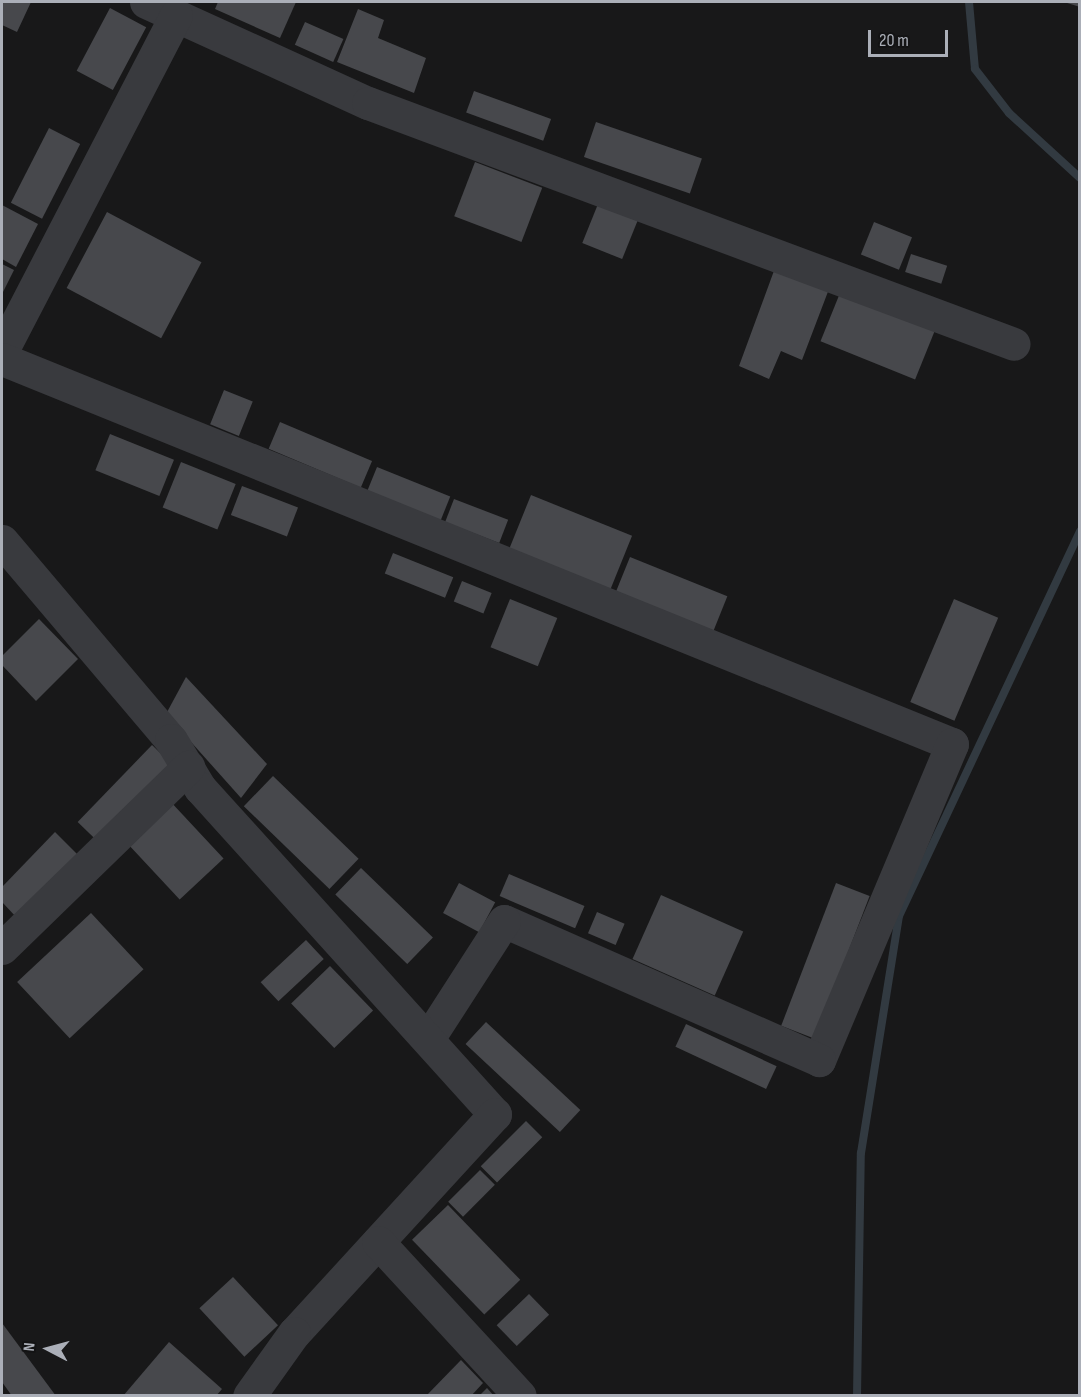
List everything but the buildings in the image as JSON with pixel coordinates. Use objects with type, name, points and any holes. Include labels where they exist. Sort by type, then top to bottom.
[{"type":"street","points":[[146,2],[368,104],[1014,344]]},
{"type":"street","points":[[2,351],[176,15]]},
{"type":"street","points":[[2,359],[952,744],[819,1060],[504,921],[428,1040]]},
{"type":"street","points":[[2,541],[171,740],[200,788],[495,1114],[294,1333],[249,1395]]},
{"type":"street","points":[[2,948],[188,767]]},
{"type":"street","points":[[378,1242],[520,1395]]},
{"type":"waterway","points":[[969,2],[975,69],[1009,113],[1080,178]]},
{"type":"waterway","points":[[857,1396],[861,1153],[899,916],[1080,531]]}]
